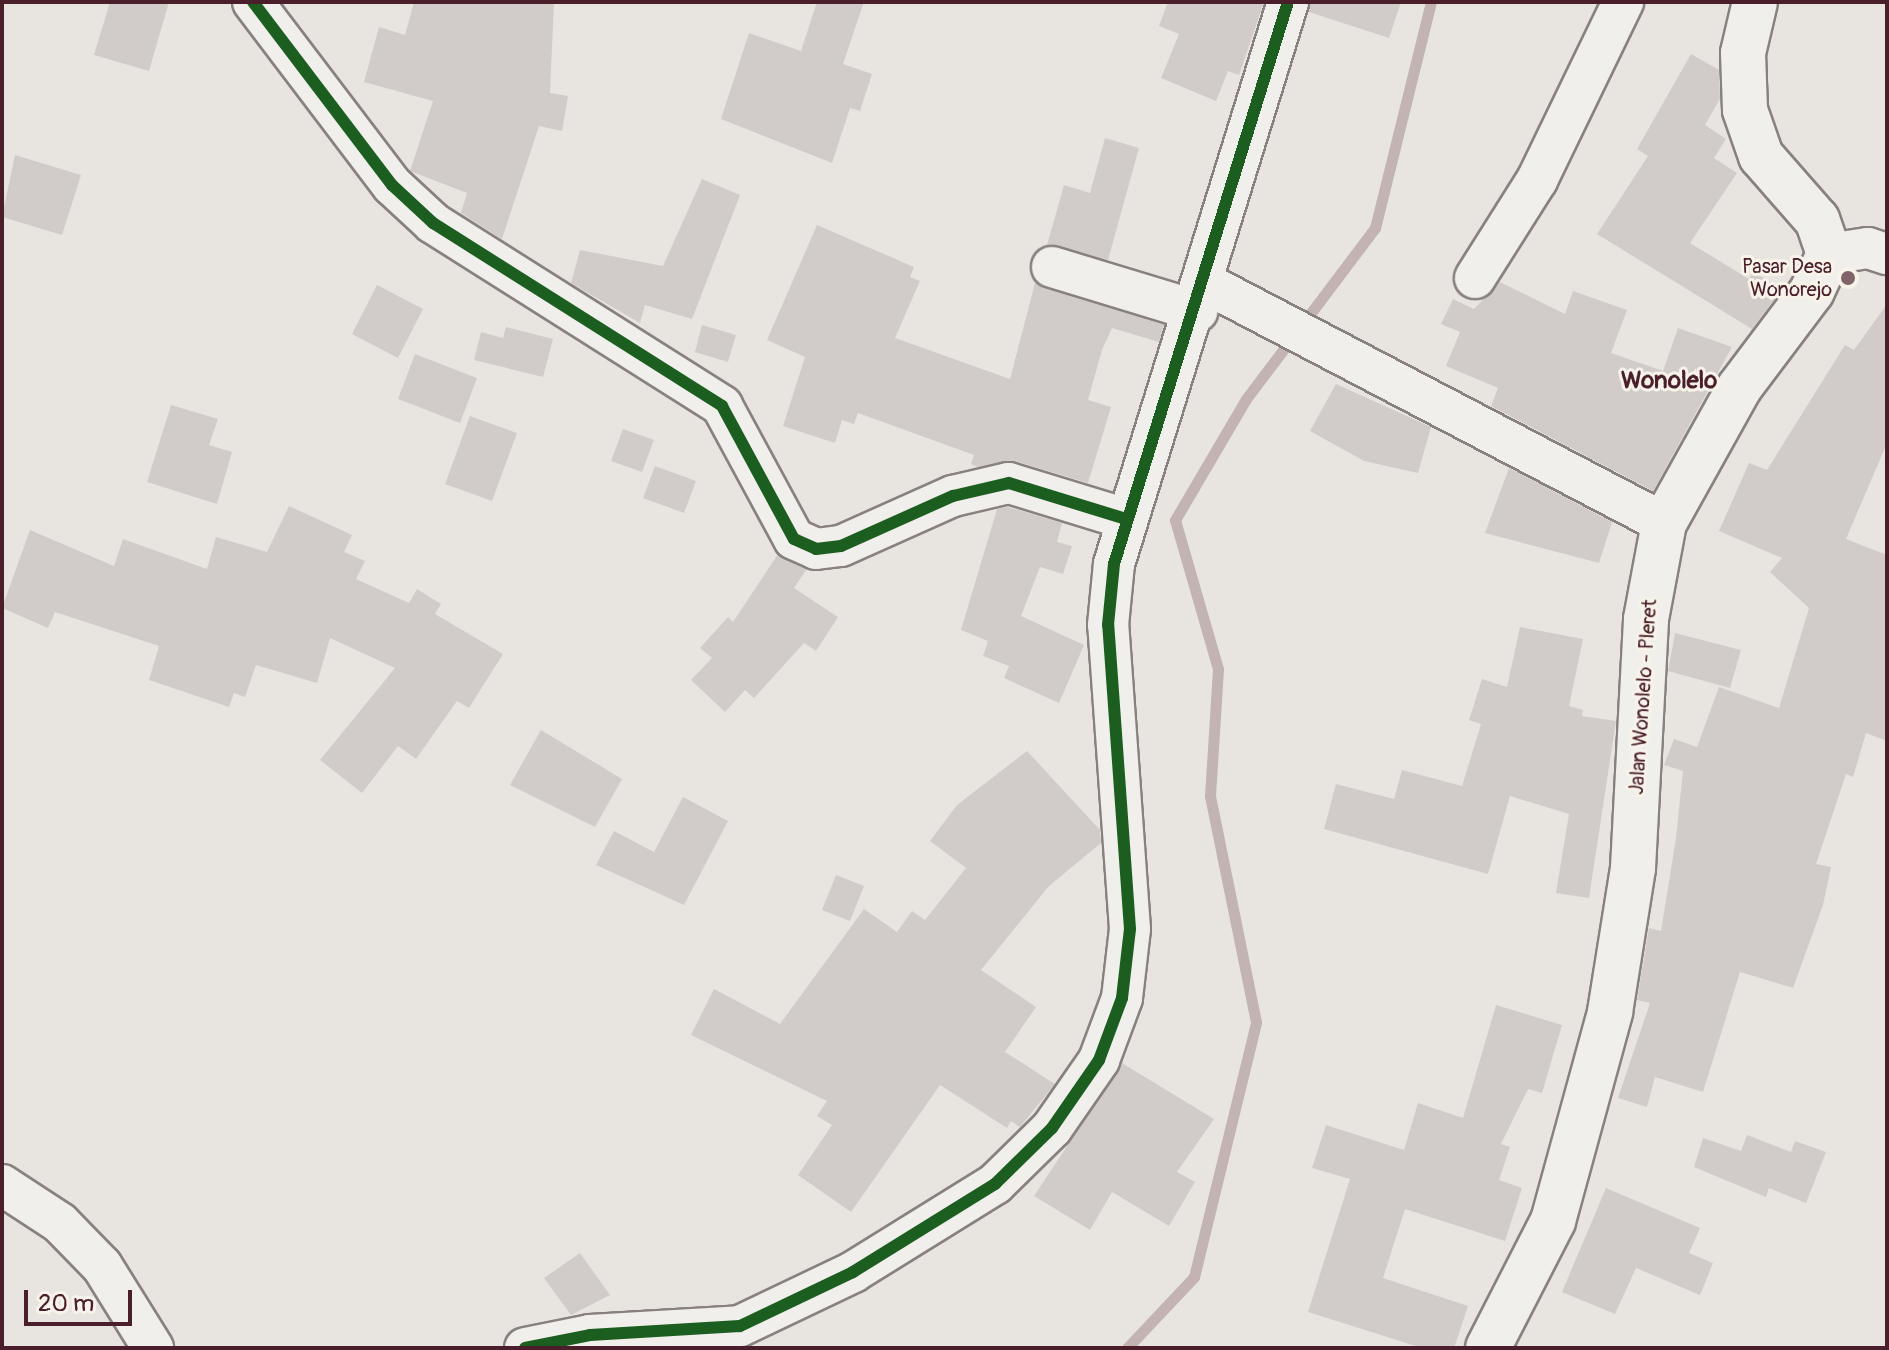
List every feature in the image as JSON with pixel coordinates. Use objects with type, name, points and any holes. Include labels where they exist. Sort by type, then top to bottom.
[{"type":"main road","points":[[1755,2],[1743,53],[1745,110],[1761,156],[1817,220],[1829,254]]},
{"type":"main road","name":"Jalan Wonolelo - Pleret","points":[[1488,1348],[1553,1221],[1610,1012],[1633,868],[1646,619],[1664,523],[1739,388],[1812,291],[1829,254]]},
{"type":"street","points":[[253,2],[392,185],[433,223],[722,406],[794,539],[816,549],[841,546],[953,496],[1009,483],[1123,518]]},
{"type":"street","points":[[525,1348],[590,1335],[740,1326],[853,1272],[982,1192],[1052,1128],[1099,1060],[1122,998],[1130,929],[1108,625],[1123,518],[1202,298],[1288,2]]},
{"type":"street","points":[[1475,278],[1545,167],[1623,2]]},
{"type":"street","points":[[1829,254],[1868,248],[1887,254]]},
{"type":"street","points":[[1052,267],[1202,298],[1281,328],[1664,523]]},
{"type":"street","points":[[2,1185],[60,1223],[102,1266],[153,1348]]},
{"type":"building","points":[[110,2],[169,2],[149,71],[94,55]]},
{"type":"building","points":[[414,2],[554,2],[550,93],[568,96],[562,131],[539,126],[502,239],[461,213],[467,193],[410,171],[433,101],[364,82],[379,27],[405,35]]},
{"type":"building","points":[[817,2],[864,2],[843,64],[872,74],[860,111],[850,108],[832,163],[721,119],[749,33],[801,51]]},
{"type":"building","points":[[1168,2],[1264,2],[1239,75],[1228,71],[1216,101],[1161,78],[1179,34],[1159,26]]},
{"type":"building","points":[[1310,2],[1401,2],[1389,38],[1309,12]]},
{"type":"building","points":[[1691,54],[1719,70],[1720,99],[1705,125],[1726,139],[1714,158],[1737,173],[1690,243],[1749,279],[1753,272],[1782,289],[1752,329],[1597,234],[1648,156],[1637,149]]},
{"type":"building","points":[[1105,138],[1139,148],[1108,260],[1047,245],[1064,185],[1090,193]]},
{"type":"building","points":[[15,155],[81,175],[62,235],[2,217]]},
{"type":"building","points":[[702,179],[740,195],[692,319],[645,305],[640,323],[571,283],[580,250],[663,266]]},
{"type":"building","points":[[817,225],[914,267],[910,277],[920,281],[895,338],[1010,379],[1035,283],[1164,325],[1159,342],[1112,328],[1102,350],[1088,400],[1111,407],[1088,483],[1015,461],[978,467],[971,464],[974,455],[858,413],[854,424],[842,420],[835,443],[783,426],[805,357],[767,340]]},
{"type":"building","points":[[1500,282],[1565,314],[1573,291],[1627,310],[1611,353],[1663,371],[1678,328],[1732,347],[1653,491],[1491,406],[1498,388],[1446,366],[1460,332],[1441,324],[1453,299],[1474,309]]},
{"type":"building","points":[[377,285],[423,309],[398,358],[352,334]]},
{"type":"building","points":[[1887,304],[1887,443],[1846,539],[1887,555],[1887,741],[1866,733],[1853,777],[1846,774],[1816,864],[1831,867],[1823,905],[1793,988],[1740,972],[1703,1092],[1655,1077],[1647,1107],[1618,1098],[1650,1003],[1637,1000],[1649,928],[1661,931],[1676,838],[1683,771],[1664,765],[1674,739],[1697,747],[1719,687],[1779,708],[1809,608],[1770,572],[1782,558],[1719,531],[1749,463],[1767,470],[1845,345],[1854,350]]},
{"type":"building","points":[[702,325],[736,335],[728,362],[695,352]]},
{"type":"building","points":[[506,327],[553,339],[543,377],[474,360],[481,332],[503,338]]},
{"type":"building","points":[[415,354],[477,378],[460,423],[398,399]]},
{"type":"building","points":[[1336,384],[1431,427],[1418,473],[1364,461],[1310,431]]},
{"type":"building","points":[[171,405],[218,419],[209,445],[232,452],[217,504],[147,482]]},
{"type":"building","points":[[470,416],[517,433],[492,501],[445,484]]},
{"type":"building","points":[[623,429],[654,440],[642,472],[611,461]]},
{"type":"building","points":[[655,466],[696,481],[684,513],[643,498]]},
{"type":"building","points":[[1509,468],[1612,522],[1599,563],[1485,533]]},
{"type":"building","points":[[289,506],[352,535],[344,552],[365,561],[356,579],[409,603],[417,589],[441,604],[435,614],[503,654],[469,708],[457,701],[416,759],[398,746],[362,793],[320,760],[395,668],[330,638],[317,683],[256,665],[245,697],[234,693],[229,707],[149,680],[159,646],[55,612],[48,628],[2,608],[30,530],[114,566],[123,539],[207,569],[216,537],[267,552]]},
{"type":"building","points":[[1008,507],[1062,523],[1057,542],[1072,546],[1063,574],[1040,567],[1021,616],[1084,645],[1059,703],[1004,678],[1009,666],[983,656],[988,641],[961,630],[997,509]]},
{"type":"building","points":[[778,554],[806,570],[794,588],[838,617],[816,651],[804,643],[754,698],[745,690],[725,712],[691,680],[712,658],[700,648],[728,617],[733,622]]},
{"type":"building","points":[[1520,627],[1583,639],[1569,706],[1583,710],[1582,716],[1616,721],[1589,898],[1556,893],[1569,814],[1510,796],[1488,874],[1324,829],[1336,784],[1394,799],[1402,770],[1462,786],[1481,724],[1469,720],[1482,679],[1507,687]]},
{"type":"building","points":[[1675,633],[1741,650],[1730,688],[1668,671]]},
{"type":"building","points":[[541,730],[622,779],[595,827],[510,785]]},
{"type":"building","points":[[1027,751],[1100,830],[1101,843],[1049,886],[981,970],[1036,1007],[1005,1052],[1055,1084],[1020,1127],[1011,1121],[1007,1128],[940,1085],[851,1212],[798,1175],[832,1125],[817,1116],[827,1101],[691,1035],[714,989],[780,1024],[864,909],[897,932],[912,911],[925,920],[966,868],[930,841],[957,805]]},
{"type":"building","points":[[683,797],[728,821],[684,905],[596,865],[614,831],[654,852]]},
{"type":"building","points":[[836,875],[864,886],[850,921],[822,910]]},
{"type":"building","points":[[1496,1005],[1562,1025],[1542,1093],[1528,1089],[1501,1144],[1510,1147],[1499,1180],[1522,1188],[1505,1241],[1405,1209],[1383,1278],[1468,1306],[1454,1348],[1422,1348],[1308,1312],[1350,1179],[1312,1168],[1326,1125],[1404,1150],[1418,1103],[1463,1118]]},
{"type":"building","points":[[1122,1063],[1214,1119],[1177,1172],[1195,1182],[1169,1226],[1112,1192],[1090,1230],[1034,1196]]},
{"type":"building","points":[[1747,1135],[1791,1152],[1795,1141],[1826,1152],[1806,1203],[1769,1188],[1766,1197],[1694,1167],[1703,1138],[1741,1151]]},
{"type":"building","points":[[1606,1188],[1700,1228],[1689,1253],[1713,1263],[1700,1295],[1636,1268],[1615,1314],[1562,1292]]},
{"type":"building","points":[[580,1253],[610,1295],[571,1315],[544,1278]]},
{"type":"waterway","points":[[1127,1348],[1194,1277],[1256,1022],[1210,796],[1218,669],[1175,520],[1246,399],[1375,228],[1431,2]]},
{"type":"cycle path","points":[[253,2],[392,185],[433,223],[722,406],[794,539],[816,549],[841,546],[953,496],[1009,483],[1123,518]]},
{"type":"cycle path","points":[[525,1348],[590,1335],[740,1326],[853,1272],[995,1184],[1052,1128],[1099,1060],[1122,998],[1130,929],[1108,625],[1114,564],[1288,2]]},
{"type":"place","name":"Pasar Desa Wonorejo","points":[[1848,278]]},
{"type":"district","name":"Wonolelo","points":[[1669,381]]}]
